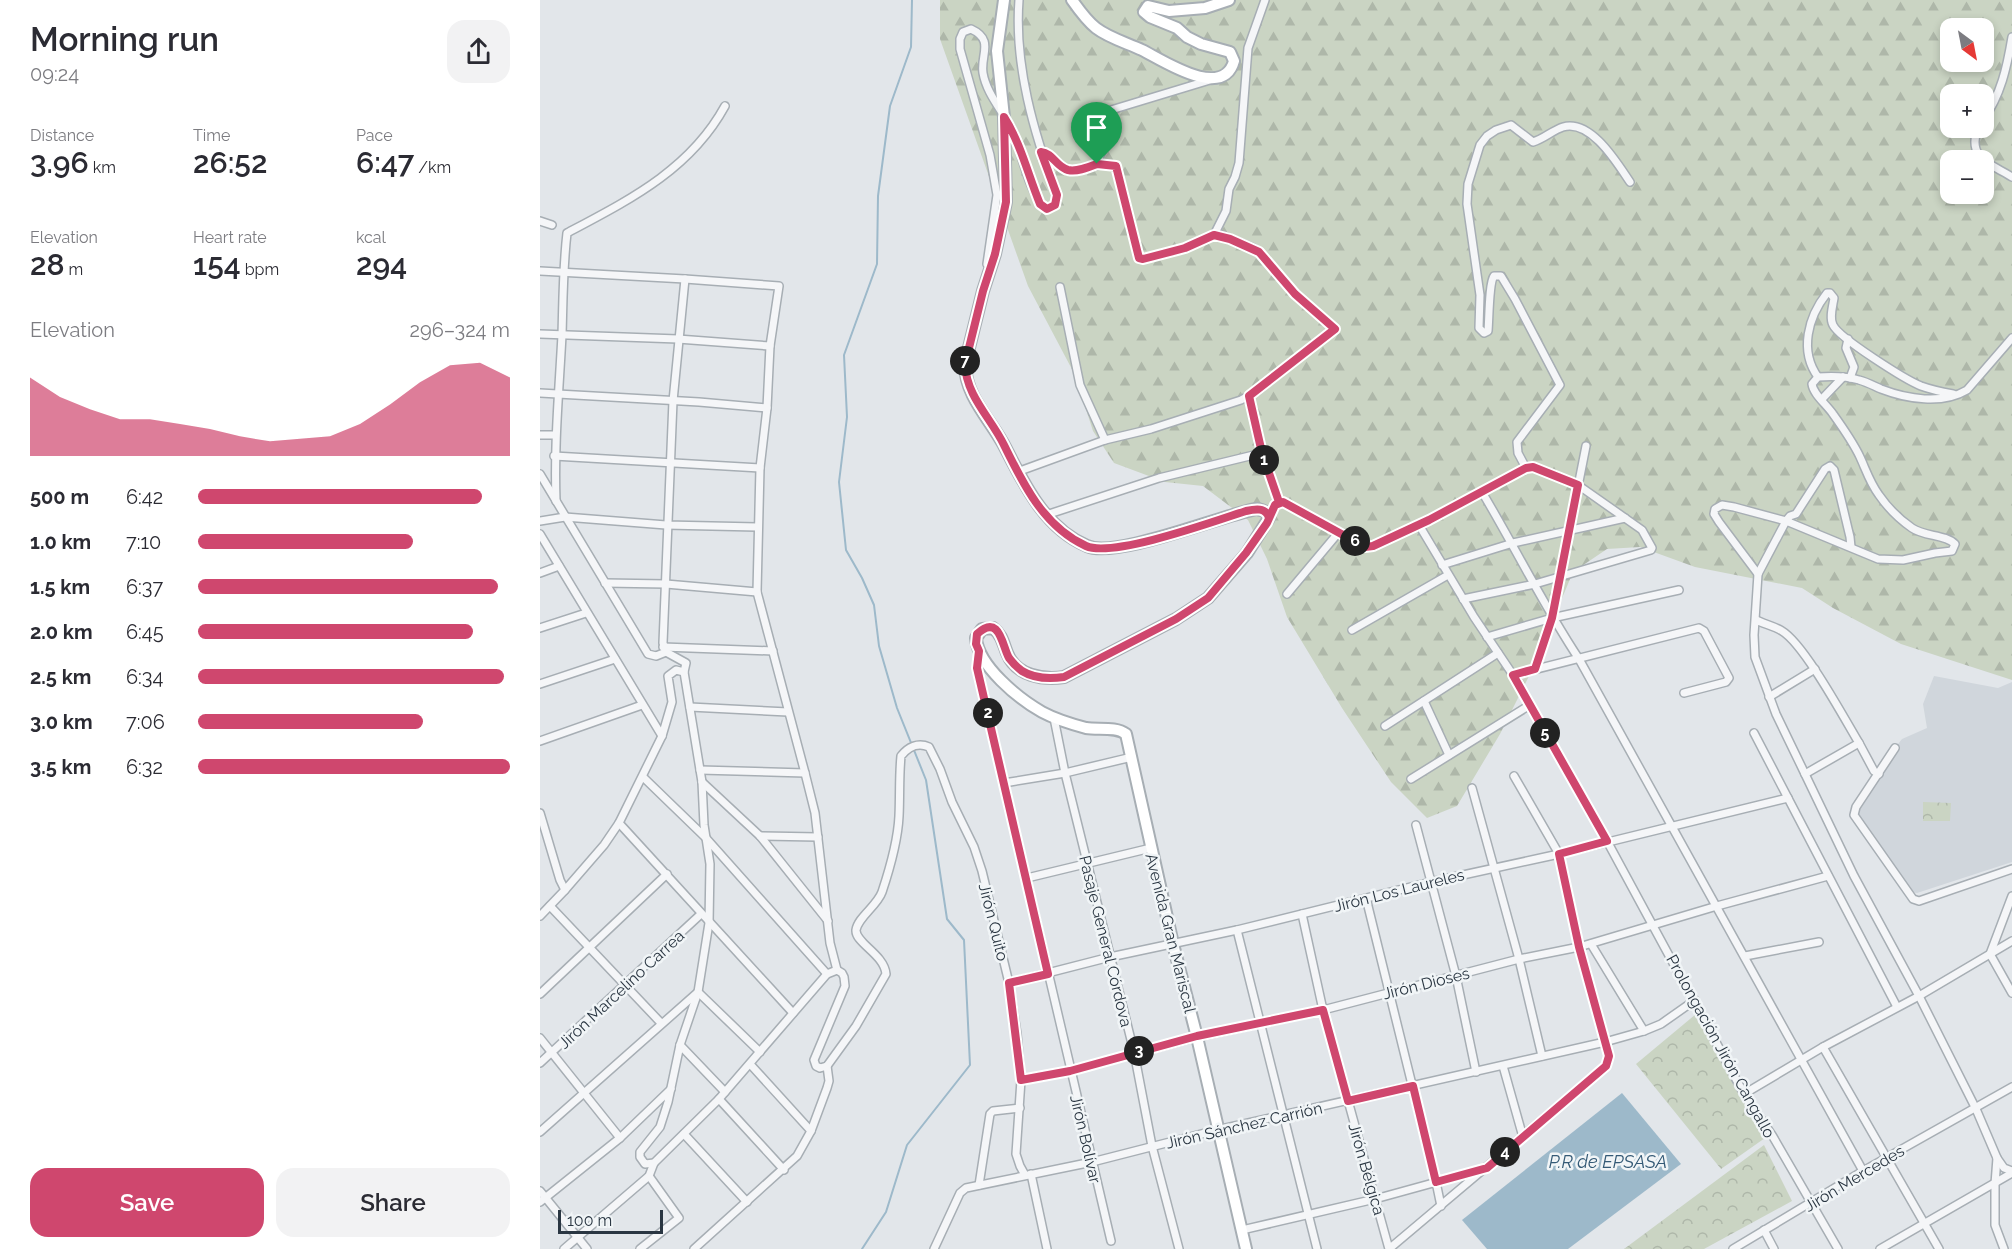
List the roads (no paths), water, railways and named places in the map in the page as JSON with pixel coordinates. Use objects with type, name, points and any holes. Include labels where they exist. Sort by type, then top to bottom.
[{"type":"street","points":[[1004,0],[998,45],[1004,117],[1006,202],[995,254],[983,291],[965,364],[965,377],[973,396],[1001,439],[1035,502],[1063,531],[1088,547],[1120,547],[1256,509],[1263,510],[1269,518]]},
{"type":"street","points":[[983,291],[997,195],[990,155],[960,49],[963,32],[971,29],[979,33],[984,40],[983,73],[989,90],[1014,132],[1040,204],[1047,209],[1055,205],[1057,195],[1041,152],[1026,83],[1018,36],[1019,0]]},
{"type":"street","points":[[1072,0],[1088,20],[1105,34],[1182,71],[1200,77],[1215,78]]},
{"type":"street","points":[[1097,164],[1108,140],[1110,131],[1107,117],[1111,110],[1215,78],[1226,73],[1234,61],[1230,52],[1201,44],[1170,24],[1150,17],[1144,12],[1148,6],[1168,11],[1205,8],[1229,0]]},
{"type":"street","points":[[1214,235],[1226,211],[1229,189],[1239,163],[1248,48],[1265,0]]},
{"type":"street","points":[[1994,102],[2004,79],[2012,37]]},
{"type":"street","points":[[556,501],[554,456],[562,336],[562,272],[567,233],[659,181],[707,134],[725,106]]},
{"type":"street","points":[[1526,468],[1518,453],[1517,442],[1560,385],[1501,276],[1494,276],[1491,281],[1488,332],[1484,333],[1479,328],[1480,295],[1470,231],[1467,193],[1480,145],[1487,136],[1504,126],[1511,125],[1533,142],[1563,127],[1576,128],[1597,137],[1630,182]]},
{"type":"street","points":[[1974,138],[1975,148],[1981,158],[2012,177]]},
{"type":"street","points":[[1017,472],[1105,440],[1151,429],[1249,396],[1335,329],[1299,299],[1259,252],[1230,239],[1214,235],[1185,248],[1143,259],[1139,258],[1116,166],[1097,164],[1069,170],[1059,165],[1048,154],[1041,152]]},
{"type":"street","points":[[540,221],[552,225]]},
{"type":"street","points":[[540,271],[779,286],[770,346],[767,408],[760,468],[757,592],[806,773],[818,837],[830,943],[837,970],[844,977],[843,993],[814,1060],[816,1066],[820,1068],[827,1066],[829,1081],[811,1131],[797,1156],[694,1249]]},
{"type":"street","points":[[665,650],[666,525],[673,401],[685,279]]},
{"type":"street","points":[[1060,287],[1080,385],[1105,440]]},
{"type":"street","points":[[1818,377],[1809,363],[1809,322],[1827,293],[1830,293],[1834,298],[1831,322],[1834,328],[1919,385],[1934,391],[1959,395]]},
{"type":"street","points":[[540,334],[678,339],[770,346]]},
{"type":"street","points":[[1758,574],[1719,522],[1714,514],[1715,509],[1722,506],[1734,507],[1785,521],[1878,559],[1890,560],[1952,552],[1955,543],[1950,539],[1924,534],[1914,529],[1894,513],[1879,495],[1852,441],[1813,389],[1814,380],[1818,377],[1847,377],[1911,398],[1930,399],[1959,395],[1967,390],[2012,338]]},
{"type":"street","points":[[1822,399],[1847,377],[1854,367],[1846,348],[1848,339]]},
{"type":"street","points":[[540,393],[767,408]]},
{"type":"street","points":[[1249,396],[1262,453],[1279,502]]},
{"type":"street","points":[[540,435],[555,435]]},
{"type":"street","points":[[1535,669],[1552,618],[1586,446]]},
{"type":"street","points":[[1046,515],[1159,478],[1262,453]]},
{"type":"street","points":[[554,456],[760,468]]},
{"type":"street","points":[[1851,547],[1851,537],[1832,466],[1825,469],[1797,514],[1785,521],[1758,574],[1755,657],[1769,697],[1854,876],[1919,996],[1976,1109],[1997,1158],[2004,1168],[2012,1172],[1880,1249]]},
{"type":"street","points":[[1279,502],[1288,504],[1365,547],[1373,546],[1419,525],[1526,468],[1533,467],[1578,485],[1642,530],[1652,548],[1535,584],[1463,600]]},
{"type":"street","points":[[540,474],[648,654],[656,656],[665,650],[773,651]]},
{"type":"street","points":[[1482,492],[1513,543],[1552,618],[1579,659],[1863,1171]]},
{"type":"street","points":[[1054,718],[1028,703],[1006,685],[979,651],[976,644],[977,634],[987,627],[993,628],[1003,639],[1010,659],[1022,671],[1038,678],[1064,677],[1176,619],[1208,598],[1246,553],[1279,502]]},
{"type":"street","points":[[1797,514],[1803,527]]},
{"type":"street","points":[[540,521],[565,517],[666,525],[758,527]]},
{"type":"street","points":[[1442,565],[1513,543],[1625,518]]},
{"type":"street","name":"Prolongación Jirón Cangallo","points":[[1419,525],[1463,600],[1513,675],[1695,1000],[1744,1094],[1772,1135],[1838,1249]]},
{"type":"street","points":[[1287,594],[1339,532]]},
{"type":"street","points":[[540,534],[662,736]]},
{"type":"street","points":[[540,573],[559,566]]},
{"type":"street","points":[[1352,630],[1448,575]]},
{"type":"street","points":[[604,583],[666,584],[757,592]]},
{"type":"street","points":[[1487,637],[1552,618],[1678,590]]},
{"type":"street","points":[[540,628],[586,613]]},
{"type":"street","points":[[1756,620],[1788,635],[1815,669],[1874,771],[1879,774]]},
{"type":"street","points":[[1513,675],[1702,629],[1729,678],[1728,681],[1684,693]]},
{"type":"street","points":[[654,1163],[645,1164],[639,1157],[640,1152],[660,1127],[680,1045],[698,992],[709,923],[710,864],[702,782],[682,671],[686,663],[665,650]]},
{"type":"street","name":"Jirón Bolívar","points":[[979,651],[977,668],[1111,1241]]},
{"type":"street","points":[[1385,726],[1498,653]]},
{"type":"street","points":[[540,684],[615,659]]},
{"type":"street","points":[[1769,697],[1815,669]]},
{"type":"street","points":[[540,916],[604,846],[619,823],[662,736],[672,702],[668,676],[671,672],[682,671]]},
{"type":"street","points":[[1424,701],[1449,755]]},
{"type":"street","points":[[540,741],[642,705]]},
{"type":"street","points":[[1411,779],[1530,705]]},
{"type":"street","points":[[690,707],[788,712]]},
{"type":"street","name":"Avenida Gran Mariscal","points":[[1054,718],[1089,728],[1126,734],[1173,944],[1197,1036],[1246,1249]]},
{"type":"street","name":"Pasaje General Córdova","points":[[1054,718],[1065,773],[1134,1052],[1152,1146],[1179,1249]]},
{"type":"street","points":[[1754,734],[1897,1007]]},
{"type":"street","points":[[1805,774],[1859,743]]},
{"type":"street","name":"Jirón Quito","points":[[827,1066],[856,1026],[886,974],[881,958],[858,936],[856,929],[881,894],[897,831],[901,756],[918,744],[924,745],[931,750],[940,769],[982,871],[1009,983],[1021,1080],[1016,1154],[1020,1166],[1028,1175],[1047,1249]]},
{"type":"street","points":[[1895,748],[1856,807],[1854,815],[1915,901],[2012,869]]},
{"type":"street","points":[[1004,783],[1065,773],[1132,757]]},
{"type":"street","points":[[700,770],[806,773]]},
{"type":"street","points":[[1389,1249],[1606,1066],[1609,1056],[1579,947],[1559,854],[1514,776]]},
{"type":"street","points":[[642,777],[706,838],[827,974]]},
{"type":"street","points":[[702,782],[760,836],[828,921]]},
{"type":"street","points":[[1472,788],[1519,959],[1542,1056]]},
{"type":"street","name":"Jirón Los Laureles","points":[[1009,983],[1110,957],[1237,930],[1788,798]]},
{"type":"street","points":[[540,813],[565,890]]},
{"type":"street","points":[[619,823],[793,1012]]},
{"type":"street","points":[[1416,825],[1456,976],[1476,1072]]},
{"type":"street","points":[[760,836],[818,837]]},
{"type":"street","points":[[1027,878],[1151,848]]},
{"type":"street","points":[[540,993],[667,874]]},
{"type":"street","name":"Jirón Dioses","points":[[1021,1080],[1070,1071],[1197,1036],[1323,1010],[1519,959],[1591,944],[1828,876]]},
{"type":"street","points":[[1990,954],[2012,896]]},
{"type":"street","points":[[1366,898],[1440,1206]]},
{"type":"street","points":[[550,906],[661,1023]]},
{"type":"street","name":"Jirón Marcelino Carrea","points":[[540,1063],[702,914]]},
{"type":"street","name":"Jirón Bélgica","points":[[1302,914],[1323,1010],[1389,1249]]},
{"type":"street","points":[[1237,930],[1317,1249]]},
{"type":"street","points":[[1744,1094],[2012,941]]},
{"type":"street","points":[[1745,956],[1819,942]]},
{"type":"street","points":[[1591,944],[1644,1031]]},
{"type":"street","points":[[1990,954],[2012,993]]},
{"type":"street","points":[[564,1249],[649,1176],[654,1163],[719,1099],[827,974],[837,970]]},
{"type":"street","points":[[540,1132],[698,992]]},
{"type":"street","points":[[698,992],[760,1052]]},
{"type":"street","name":"Jirón Sánchez Carrión","points":[[979,1185],[1092,1162],[1217,1130],[1605,1042],[1661,1024],[1695,1000]]},
{"type":"street","points":[[540,1038],[620,1138]]},
{"type":"street","points":[[680,1045],[725,1092]]},
{"type":"street","points":[[1823,1047],[1940,1249]]},
{"type":"street","points":[[750,1064],[811,1131]]},
{"type":"street","points":[[1503,1066],[1523,1137]]},
{"type":"street","name":"Jirón Mercedes","points":[[1733,1249],[1863,1171],[2012,1087]]},
{"type":"street","points":[[543,1200],[620,1138],[670,1089]]},
{"type":"street","points":[[719,1099],[783,1170]]},
{"type":"street","points":[[934,1249],[960,1193],[966,1188],[979,1185],[990,1114],[993,1111],[1020,1108]]},
{"type":"street","points":[[684,1134],[747,1202]]},
{"type":"street","points":[[1997,1158],[1995,1225],[2004,1249]]},
{"type":"street","points":[[1242,1230],[1375,1199],[1487,1168]]},
{"type":"street","points":[[640,1249],[679,1218],[649,1176]]},
{"type":"street","points":[[540,1191],[543,1200],[587,1249]]},
{"type":"street","points":[[1764,1230],[1774,1249]]},
{"type":"water","name":"P.R de EPSASA","points":[[1622,1093],[1681,1164],[1568,1249],[1487,1249],[1462,1220]]},
{"type":"waterway","points":[[862,1249],[886,1212],[907,1145],[970,1065],[964,940],[947,919],[926,780],[897,708],[879,646],[874,605],[846,550],[839,482],[847,417],[844,355],[877,264],[878,196],[890,106],[911,47],[912,0]]}]
